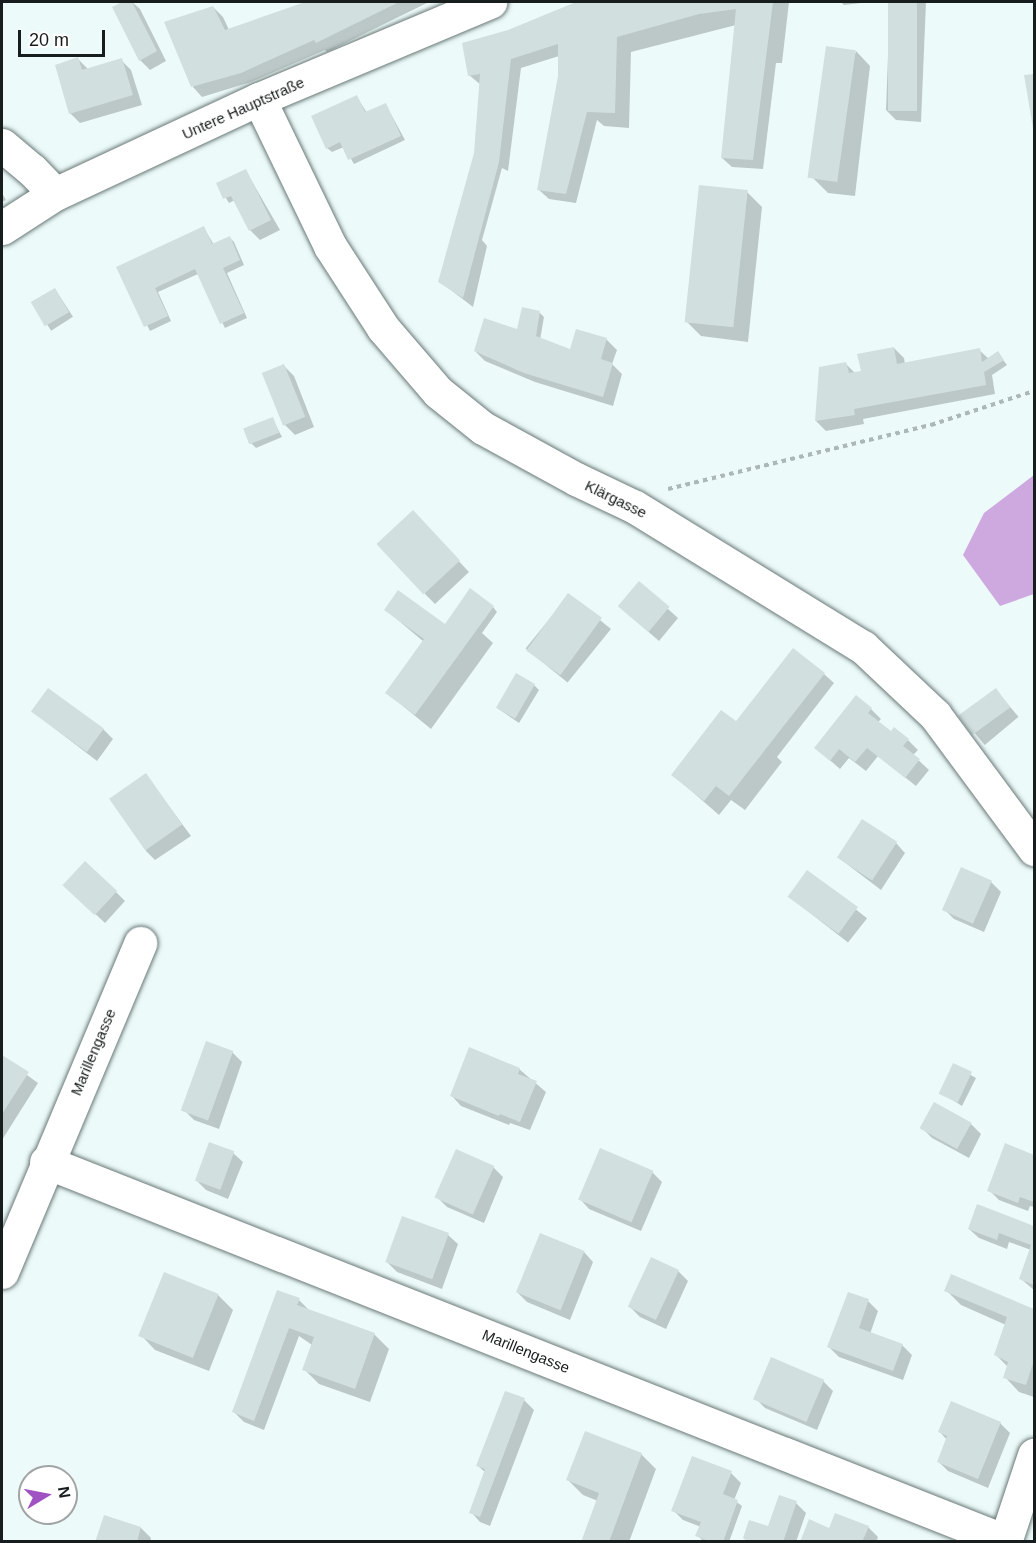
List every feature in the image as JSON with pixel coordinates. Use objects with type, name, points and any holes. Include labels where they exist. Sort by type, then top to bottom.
[{"type":"street","name":"Untere Hauptstraße","points":[[2,228],[55,194],[259,99],[476,4]]},
{"type":"street","name":"Klärgasse","points":[[259,99],[330,246],[383,328],[438,392],[483,428],[576,479],[635,507],[863,647],[935,715],[1035,849]]},
{"type":"street","points":[[2,145],[55,194]]},
{"type":"street","name":"Marillengasse","points":[[2,1272],[46,1162],[140,943]]},
{"type":"street","name":"Marillengasse","points":[[46,1162],[1005,1541]]},
{"type":"street","points":[[1005,1541],[1035,1455]]},
{"type":"path","points":[[635,507],[656,492],[931,425],[1035,390]]},
{"type":"shaded area","points":[[1034,475],[1034,594],[1000,606],[963,555],[984,513]]},
{"type":"building","points":[[122,2],[132,2],[157,51],[139,61],[112,7]]},
{"type":"building","points":[[305,2],[399,2],[316,43],[314,40],[241,73],[191,87],[164,22],[213,6],[225,30]]},
{"type":"building","points":[[576,2],[773,2],[753,160],[721,158],[736,9],[699,14],[617,37],[615,113],[587,112],[566,194],[537,190],[558,76],[558,44],[511,59],[499,162],[463,298],[438,282],[474,153],[480,74],[468,76],[462,43],[508,30]]},
{"type":"building","points":[[888,2],[917,2],[917,111],[888,111]]},
{"type":"building","points":[[826,46],[856,50],[837,182],[807,178]]},
{"type":"building","points":[[78,57],[82,70],[122,58],[133,95],[69,114],[55,65]]},
{"type":"building","points":[[1034,74],[1034,128],[1033,128],[1024,75]]},
{"type":"building","points":[[357,95],[365,112],[386,103],[401,136],[348,160],[340,142],[326,149],[311,116]]},
{"type":"building","points":[[246,169],[271,220],[249,231],[231,196],[223,199],[216,183]]},
{"type":"building","points":[[699,185],[748,190],[733,327],[685,322]]},
{"type":"building","points":[[204,226],[212,244],[230,236],[240,260],[223,268],[244,313],[220,324],[195,269],[155,288],[168,316],[144,327],[116,267]]},
{"type":"building","points":[[55,288],[69,312],[45,326],[31,302]]},
{"type":"building","points":[[522,307],[540,311],[536,336],[570,349],[576,329],[607,338],[601,359],[613,363],[603,397],[524,373],[474,351],[484,318],[517,329]]},
{"type":"building","points":[[894,347],[897,364],[980,348],[982,362],[998,351],[1004,360],[984,372],[986,385],[854,409],[855,415],[815,421],[819,367],[846,362],[849,373],[861,371],[857,354]]},
{"type":"building","points":[[284,364],[305,417],[283,426],[262,373]]},
{"type":"building","points":[[273,417],[279,433],[249,444],[243,428]]},
{"type":"building","points":[[413,510],[460,560],[423,595],[376,544]]},
{"type":"building","points":[[639,581],[670,607],[648,632],[618,606]]},
{"type":"building","points":[[470,588],[494,606],[415,715],[385,693],[424,639],[384,610],[398,590],[445,624]]},
{"type":"building","points":[[568,593],[602,618],[560,675],[526,650]]},
{"type":"building","points":[[793,648],[825,673],[729,796],[716,786],[704,801],[671,775],[721,710],[736,721]]},
{"type":"building","points":[[516,673],[535,684],[515,719],[496,708]]},
{"type":"building","points":[[48,688],[104,729],[87,752],[31,711]]},
{"type":"building","points":[[996,688],[1010,707],[972,735],[958,716]]},
{"type":"building","points":[[856,695],[872,708],[868,713],[891,731],[894,727],[909,739],[903,746],[920,759],[905,778],[867,748],[855,762],[839,749],[830,761],[814,748]]},
{"type":"building","points":[[146,773],[182,825],[145,850],[109,799]]},
{"type":"building","points":[[862,819],[897,842],[872,880],[837,858]]},
{"type":"building","points":[[85,861],[117,891],[95,915],[62,885]]},
{"type":"building","points":[[961,867],[992,881],[973,924],[942,910]]},
{"type":"building","points":[[807,870],[858,907],[839,934],[788,897]]},
{"type":"building","points":[[206,1041],[233,1051],[208,1120],[181,1111]]},
{"type":"building","points":[[469,1047],[520,1068],[518,1074],[537,1081],[520,1122],[450,1096]]},
{"type":"building","points":[[2,1055],[29,1072],[2,1114]]},
{"type":"building","points":[[953,1063],[972,1072],[958,1103],[939,1094]]},
{"type":"building","points":[[934,1102],[972,1123],[957,1149],[919,1128]]},
{"type":"building","points":[[209,1142],[234,1151],[220,1190],[195,1181]]},
{"type":"building","points":[[1005,1143],[1034,1155],[1034,1202],[1020,1197],[1018,1203],[987,1191]]},
{"type":"building","points":[[600,1148],[653,1171],[632,1222],[578,1200]]},
{"type":"building","points":[[456,1149],[494,1166],[473,1215],[434,1197]]},
{"type":"building","points":[[977,1204],[1034,1226],[1034,1285],[1019,1279],[1031,1245],[999,1233],[997,1240],[968,1229]]},
{"type":"building","points":[[402,1216],[449,1233],[432,1279],[385,1262]]},
{"type":"building","points":[[540,1233],[585,1251],[561,1310],[516,1292]]},
{"type":"building","points":[[651,1257],[679,1270],[656,1320],[628,1307]]},
{"type":"building","points":[[164,1272],[219,1294],[193,1358],[138,1336]]},
{"type":"building","points":[[951,1274],[1034,1309],[1034,1360],[1026,1385],[1003,1378],[1008,1362],[994,1355],[1007,1317],[944,1291]]},
{"type":"building","points":[[277,1290],[300,1298],[297,1305],[375,1333],[355,1389],[302,1370],[314,1337],[289,1328],[254,1421],[232,1412]]},
{"type":"building","points":[[848,1292],[869,1299],[859,1328],[903,1344],[893,1371],[827,1347]]},
{"type":"building","points":[[771,1357],[824,1380],[806,1422],[753,1399]]},
{"type":"building","points":[[505,1391],[525,1398],[480,1517],[469,1513],[485,1469],[476,1466]]},
{"type":"building","points":[[951,1401],[1001,1422],[978,1479],[937,1462],[947,1436],[938,1432]]},
{"type":"building","points":[[585,1431],[642,1453],[609,1542],[581,1542],[599,1493],[566,1480]]},
{"type":"building","points":[[692,1456],[732,1471],[723,1494],[738,1500],[723,1542],[711,1542],[695,1536],[701,1522],[671,1511]]},
{"type":"building","points":[[779,1495],[797,1501],[783,1542],[748,1542],[743,1538],[749,1520],[768,1526]]},
{"type":"building","points":[[835,1513],[869,1526],[862,1542],[800,1542],[809,1519],[829,1528]]},
{"type":"building","points":[[104,1515],[141,1527],[137,1542],[95,1542]]}]
